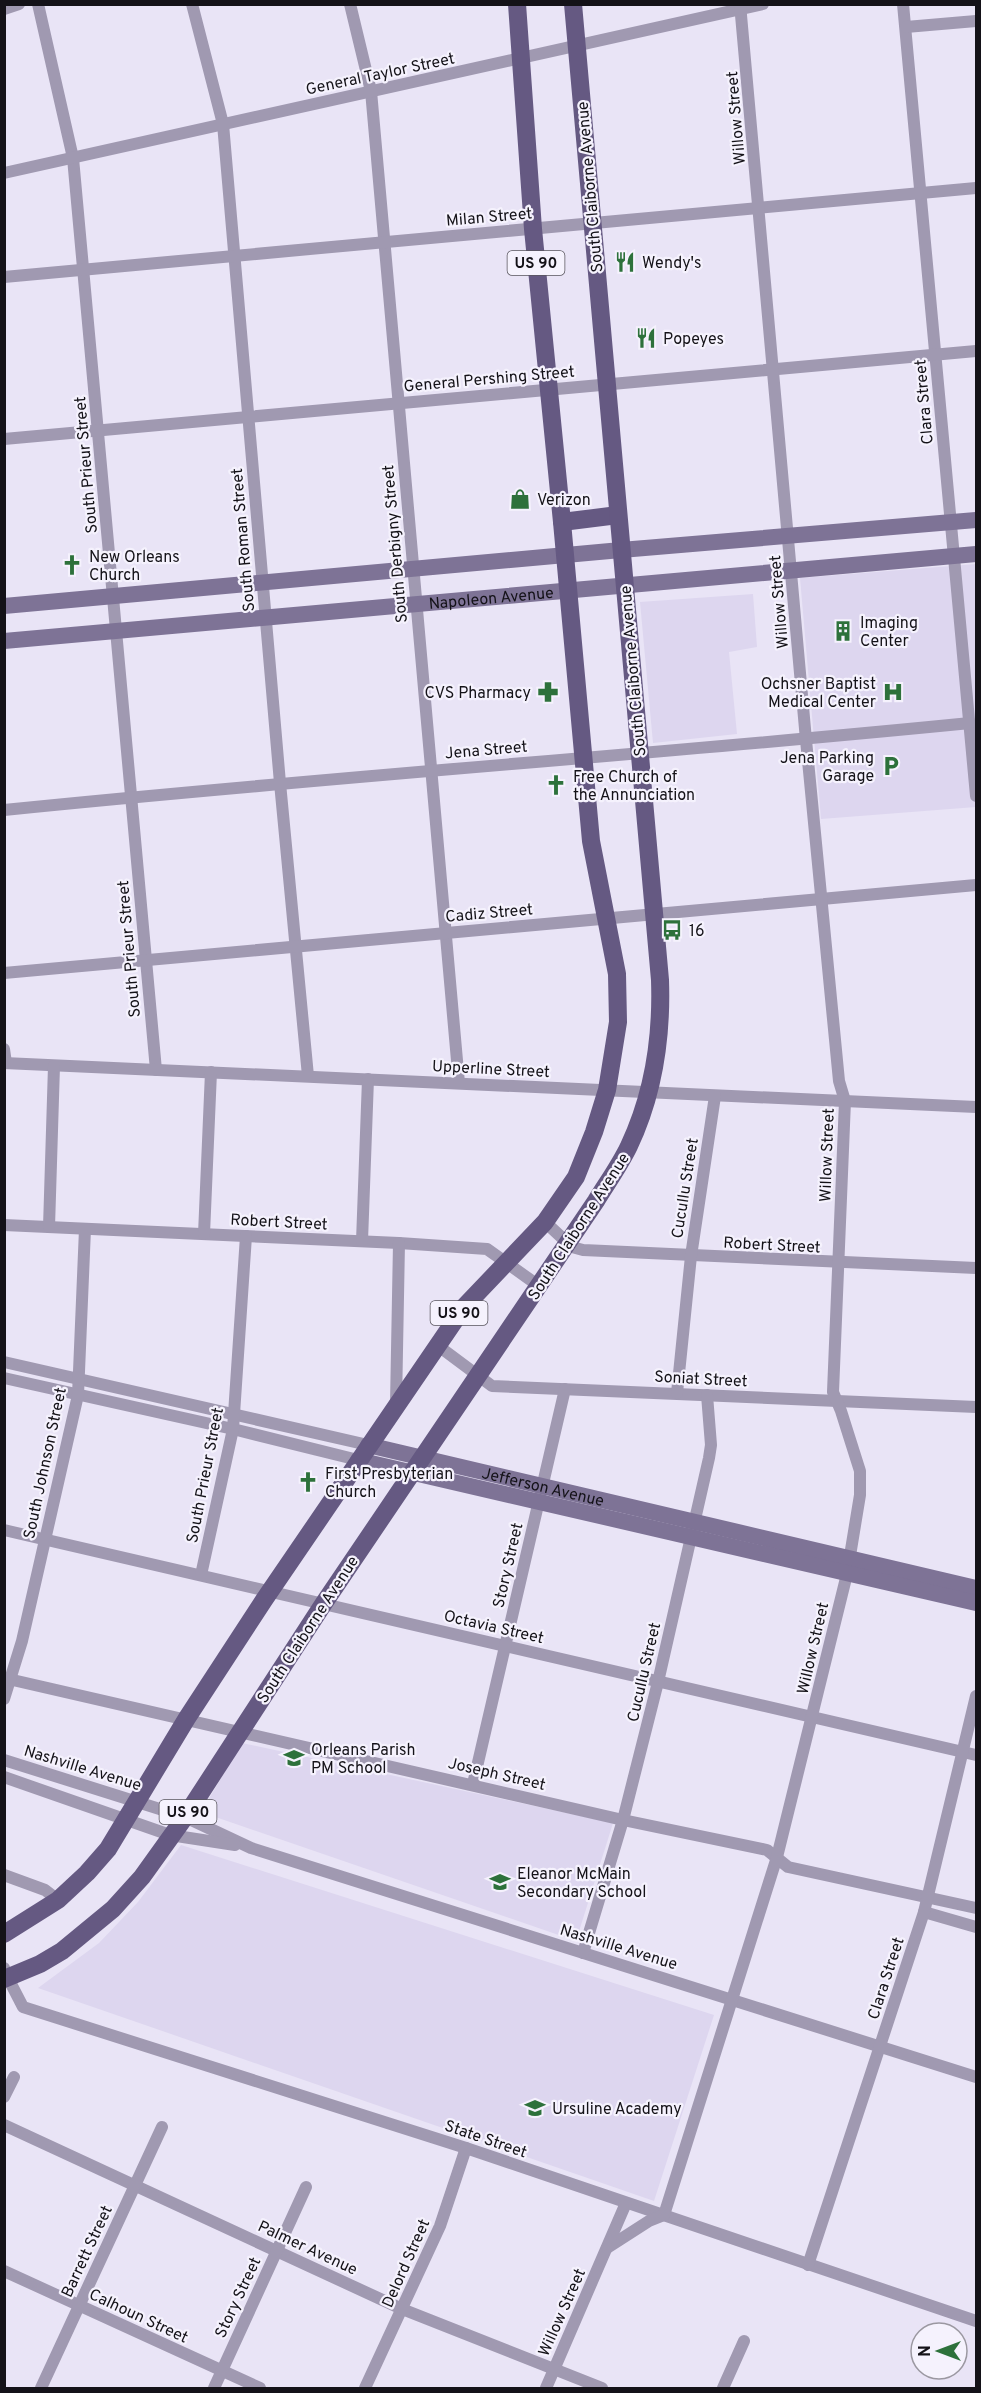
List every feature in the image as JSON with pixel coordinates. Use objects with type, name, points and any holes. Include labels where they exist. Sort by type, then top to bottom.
[{"type":"main road","name":"South Claiborne Avenue","points":[[4,1934],[58,1899],[87,1873],[108,1849],[187,1718],[269,1592],[437,1345],[469,1301],[545,1222],[576,1177],[594,1132],[607,1090],[618,1022],[617,974],[591,841],[566,555],[533,229],[517,4]]},
{"type":"main road","name":"South Claiborne Avenue","points":[[6,1975],[47,1960],[86,1934],[142,1877],[185,1817],[324,1603],[568,1243],[628,1148],[649,1092],[657,1059],[661,1005],[655,914],[573,4]]},
{"type":"main road","points":[[562,522],[618,515]]},
{"type":"main road","name":"Napoleon Avenue","points":[[4,606],[976,520]]},
{"type":"main road","name":"Napoleon Avenue","points":[[4,641],[976,554]]},
{"type":"main road","name":"Jefferson Avenue","points":[[363,1453],[422,1457],[543,1486],[693,1530]]},
{"type":"main road","name":"Jefferson Avenue","points":[[363,1453],[411,1473],[539,1503],[693,1530],[848,1566],[976,1603]]},
{"type":"main road","name":"Jefferson Avenue","points":[[848,1566],[976,1588]]},
{"type":"street","points":[[4,9],[20,4]]},
{"type":"street","name":"South Prieur Street","points":[[38,4],[74,158],[156,1070]]},
{"type":"street","name":"South Roman Street","points":[[192,4],[223,124],[262,584],[308,1077]]},
{"type":"street","name":"South Derbigny Street","points":[[350,4],[371,91],[459,1083]]},
{"type":"street","name":"General Taylor Street","points":[[4,173],[521,59],[741,7],[763,4]]},
{"type":"street","name":"Clara Street","points":[[903,4],[976,796]]},
{"type":"street","name":"Willow Street","points":[[664,2216],[777,1857],[848,1566],[860,1494],[860,1471],[833,1392],[845,1101],[839,1081],[806,740],[741,7]]},
{"type":"street","points":[[906,27],[976,21]]},
{"type":"street","name":"Milan Street","points":[[4,277],[976,188]]},
{"type":"street","name":"General Pershing Street","points":[[4,439],[976,351]]},
{"type":"street","name":"Jena Street","points":[[4,810],[280,783],[806,740],[970,723]]},
{"type":"street","name":"Cadiz Street","points":[[4,973],[976,885]]},
{"type":"street","points":[[4,1049],[5,1063]]},
{"type":"street","name":"Upperline Street","points":[[5,1063],[976,1107]]},
{"type":"street","points":[[49,1227],[54,1065]]},
{"type":"street","points":[[204,1234],[212,1072]]},
{"type":"street","points":[[362,1241],[368,1079]]},
{"type":"street","name":"Cucullu Street","points":[[677,1394],[691,1256],[715,1096]]},
{"type":"street","points":[[545,1222],[568,1243]]},
{"type":"street","name":"Robert Street","points":[[4,1225],[488,1249],[539,1286]]},
{"type":"street","name":"South Johnson Street","points":[[4,1698],[45,1540],[78,1395],[85,1229]]},
{"type":"street","name":"South Prieur Street","points":[[201,1575],[233,1429],[246,1236]]},
{"type":"street","points":[[396,1404],[399,1243]]},
{"type":"street","name":"Robert Street","points":[[568,1243],[583,1251],[976,1269]]},
{"type":"street","name":"Soniat Street","points":[[437,1345],[492,1386],[976,1407]]},
{"type":"street","name":"Jefferson Avenue","points":[[4,1362],[234,1415],[363,1453]]},
{"type":"street","name":"Jefferson Avenue","points":[[4,1378],[233,1429],[363,1453]]},
{"type":"street","name":"Story Street","points":[[473,1784],[565,1389]]},
{"type":"street","name":"Cucullu Street","points":[[583,1953],[623,1820],[693,1530],[711,1445],[706,1395]]},
{"type":"street","name":"Octavia Street","points":[[4,1530],[976,1755]]},
{"type":"street","name":"Joseph Street","points":[[8,1679],[187,1718],[623,1820],[767,1850],[788,1867],[976,1908]]},
{"type":"street","name":"Clara Street","points":[[808,2265],[924,1912],[976,1696]]},
{"type":"street","name":"Nashville Avenue","points":[[4,1761],[185,1817],[251,1848],[976,2078]]},
{"type":"street","name":"Nashville Avenue","points":[[4,1777],[170,1835],[251,1848]]},
{"type":"street","points":[[4,1875],[45,1890],[58,1899]]},
{"type":"street","points":[[924,1912],[976,1928]]},
{"type":"street","name":"State Street","points":[[6,1975],[23,2007],[466,2148],[976,2321]]},
{"type":"street","points":[[4,2097],[14,2077]]},
{"type":"street","name":"Palmer Avenue","points":[[4,2125],[402,2309],[602,2388]]},
{"type":"street","name":"Barrett Street","points":[[41,2388],[162,2127]]},
{"type":"street","name":"Delord Street","points":[[365,2388],[440,2226],[466,2148]]},
{"type":"street","name":"Story Street","points":[[214,2388],[306,2187]]},
{"type":"street","name":"Willow Street","points":[[546,2388],[626,2203]]},
{"type":"street","points":[[607,2248],[649,2221],[664,2216]]},
{"type":"street","name":"Calhoun Street","points":[[4,2271],[260,2388]]},
{"type":"street","points":[[723,2388],[744,2341]]},
{"type":"shaded area","name":"Ochsner Baptist Medical Center","points":[[976,564],[976,807],[821,819],[800,578]]},
{"type":"shaded area","points":[[753,594],[757,647],[729,652],[737,734],[653,743],[640,602]]},
{"type":"shaded area","name":"Eleanor McMain Secondary School","points":[[242,1743],[613,1823],[576,1941],[201,1812]]},
{"type":"shaded area","name":"Ursuline Academy","points":[[181,1845],[714,2015],[654,2201],[38,1988],[99,1943],[138,1902]]},
{"type":"place","name":"Wendy's","points":[[625,262]]},
{"type":"place","name":"Popeyes","points":[[646,338]]},
{"type":"place","name":"Verizon","points":[[520,499]]},
{"type":"place","name":"New Orleans Church","points":[[72,565]]},
{"type":"place","name":"Imaging Center","points":[[843,631]]},
{"type":"place","name":"CVS Pharmacy","points":[[548,692]]},
{"type":"place","name":"Ochsner Baptist Medical Center","points":[[893,692]]},
{"type":"place","name":"Jena Parking Garage","points":[[891,766]]},
{"type":"place","name":"Free Church of the Annunciation","points":[[556,785]]},
{"type":"place","name":"16","points":[[672,930]]},
{"type":"place","name":"First Presbyterian Church","points":[[308,1482]]},
{"type":"place","name":"Orleans Parish PM School","points":[[294,1758]]},
{"type":"place","name":"Eleanor McMain Secondary School","points":[[500,1882]]},
{"type":"place","name":"Ursuline Academy","points":[[535,2108]]}]
